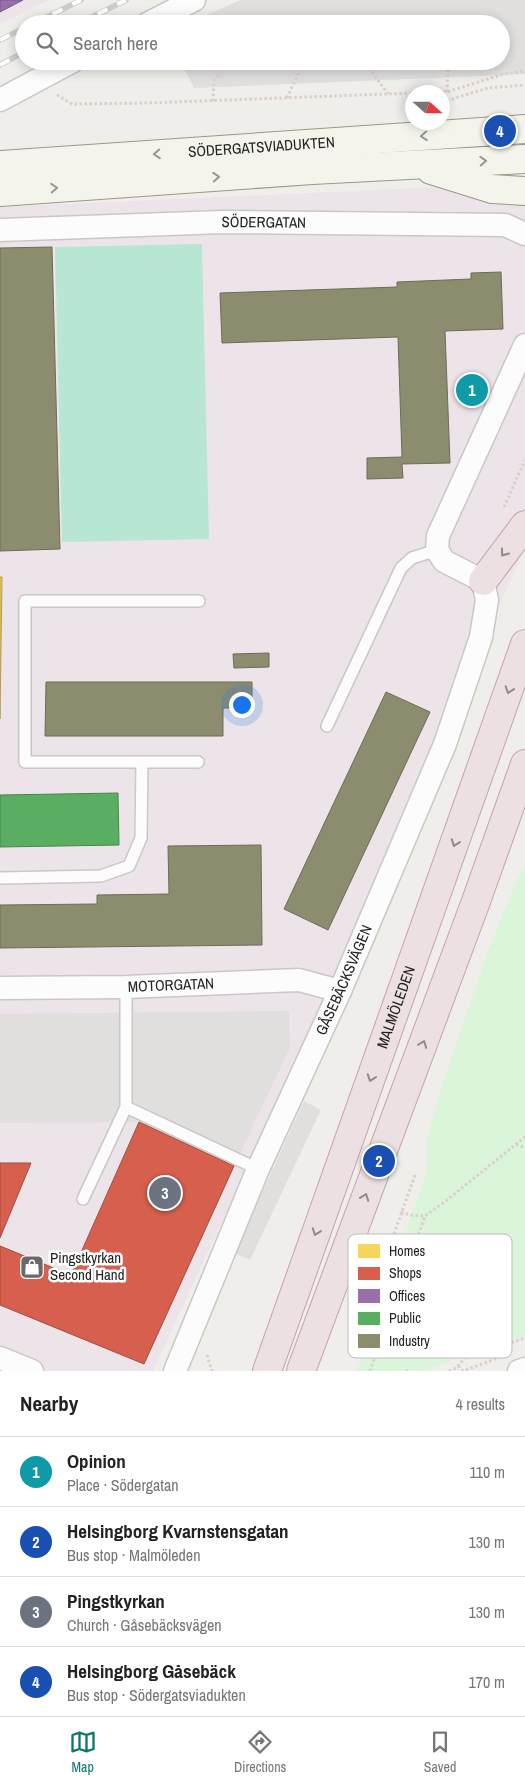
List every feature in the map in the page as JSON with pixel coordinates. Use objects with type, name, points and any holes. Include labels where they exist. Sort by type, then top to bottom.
[{"type":"highway","points":[[484,582],[525,525]]},
{"type":"highway","name":"MALMÖLEDEN","points":[[266,1371],[525,644]]},
{"type":"highway","points":[[352,1234],[525,764]]},
{"type":"highway","points":[[475,904],[525,811]]},
{"type":"highway","points":[[301,1371],[348,1245]]},
{"type":"main road","name":"SÖDERGATSVIADUKTEN","points":[[2,164],[525,130]]},
{"type":"main road","name":"SÖDERGATSVIADUKTEN","points":[[2,192],[415,164],[525,159]]},
{"type":"main road","points":[[415,164],[492,189],[525,191]]},
{"type":"street","points":[[165,15],[194,0]]},
{"type":"street","points":[[0,100],[55,70]]},
{"type":"street","name":"SÖDERGATAN","points":[[0,230],[223,222],[505,225],[525,234]]},
{"type":"street","points":[[484,582],[444,561],[437,550],[438,536],[525,344]]},
{"type":"street","name":"GÅSEBÄCKSVÄGEN","points":[[175,1371],[258,1169],[340,991],[445,744],[481,637],[486,600],[484,582]]},
{"type":"street","name":"MOTORGATAN","points":[[0,988],[126,987],[299,980],[340,991]]},
{"type":"street","points":[[0,1358],[32,1371]]},
{"type":"street","points":[[519,1371],[525,1369]]},
{"type":"lane","points":[[327,726],[401,568],[412,558],[437,550]]},
{"type":"lane","points":[[198,762],[25,762],[25,601],[199,601]]},
{"type":"lane","points":[[0,878],[101,876],[129,866],[141,838],[142,762]]},
{"type":"lane","points":[[83,1199],[126,1107],[126,987]]},
{"type":"lane","points":[[126,1107],[258,1169]]},
{"type":"path","points":[[448,70],[448,85]]},
{"type":"path","points":[[504,74],[505,70]]},
{"type":"path","points":[[450,91],[504,74],[525,71]]},
{"type":"path","points":[[287,98],[299,72]]},
{"type":"path","points":[[372,72],[389,94]]},
{"type":"path","points":[[213,101],[214,81],[221,73]]},
{"type":"path","points":[[32,82],[72,104],[213,101],[405,93]]},
{"type":"path","points":[[450,100],[488,88],[525,85]]},
{"type":"path","points":[[419,1234],[425,1216],[525,1137]]},
{"type":"path","points":[[516,1144],[525,1148]]},
{"type":"path","points":[[394,1234],[415,1175],[410,1173]]},
{"type":"path","points":[[401,1212],[425,1216]]},
{"type":"path","points":[[512,1342],[525,1338]]},
{"type":"path","points":[[370,1371],[375,1358]]},
{"type":"path","points":[[449,1371],[458,1366],[465,1358]]},
{"type":"path","points":[[458,1366],[463,1371],[500,1358]]},
{"type":"shaded area","points":[[0,0],[49,0],[15,15],[0,24]]},
{"type":"shaded area","points":[[240,0],[525,0],[525,74],[194,88],[185,70],[510,70],[510,15],[208,15]]},
{"type":"shaded area","points":[[525,183],[525,548],[296,1061],[153,1371],[0,1371],[0,207]]},
{"type":"shaded area","points":[[289,1011],[290,1048],[234,1166],[139,1122],[0,1123],[0,1014]]},
{"type":"shaded area","points":[[304,1101],[321,1110],[250,1260],[234,1253]]},
{"type":"green space","points":[[202,244],[209,539],[62,542],[55,247]]},
{"type":"green space","points":[[525,865],[525,1335],[512,1340],[512,1234],[405,1234],[427,1172],[427,1139],[441,1088],[488,951],[515,884]]},
{"type":"green space","points":[[362,1358],[459,1358],[421,1371],[357,1371]]},
{"type":"building: Homes","points":[[0,577],[2,577],[0,719]]},
{"type":"building: Shops","points":[[139,1122],[234,1166],[144,1364],[0,1305],[0,1246],[71,1275]]},
{"type":"building: Shops","points":[[0,1163],[31,1163],[0,1238]]},
{"type":"building: Offices","points":[[0,0],[23,0],[0,12]]},
{"type":"building: Public","points":[[118,793],[119,845],[0,847],[0,795]]},
{"type":"building: Industry","points":[[52,247],[60,549],[0,551],[0,248]]},
{"type":"building: Industry","points":[[501,272],[503,329],[445,331],[450,463],[402,464],[403,478],[367,479],[367,458],[402,457],[398,337],[222,343],[220,293],[397,287],[397,282],[471,279],[471,273]]},
{"type":"building: Industry","points":[[269,653],[269,667],[234,668],[233,654]]},
{"type":"building: Industry","points":[[46,682],[252,682],[252,708],[223,708],[223,736],[45,736]]},
{"type":"building: Industry","points":[[386,692],[430,712],[328,930],[284,909]]},
{"type":"building: Industry","points":[[261,845],[262,945],[0,948],[0,905],[97,904],[97,895],[169,894],[168,846]]},
{"type":"railway","points":[[51,15],[81,0]]},
{"type":"railway","points":[[96,15],[126,0]]},
{"type":"railway","points":[[0,40],[15,32]]},
{"type":"railway","points":[[0,65],[15,57]]},
{"type":"place","name":"Helsingborg Gåsebäck","points":[[500,131]]},
{"type":"place","name":"Opinion","points":[[472,390]]},
{"type":"place","name":"Helsingborg Kvarnstensgatan","points":[[379,1161]]},
{"type":"place","name":"Pingstkyrkan","points":[[165,1193]]},
{"type":"place","name":"Pingstkyrkan Second Hand","points":[[32,1267]]}]
